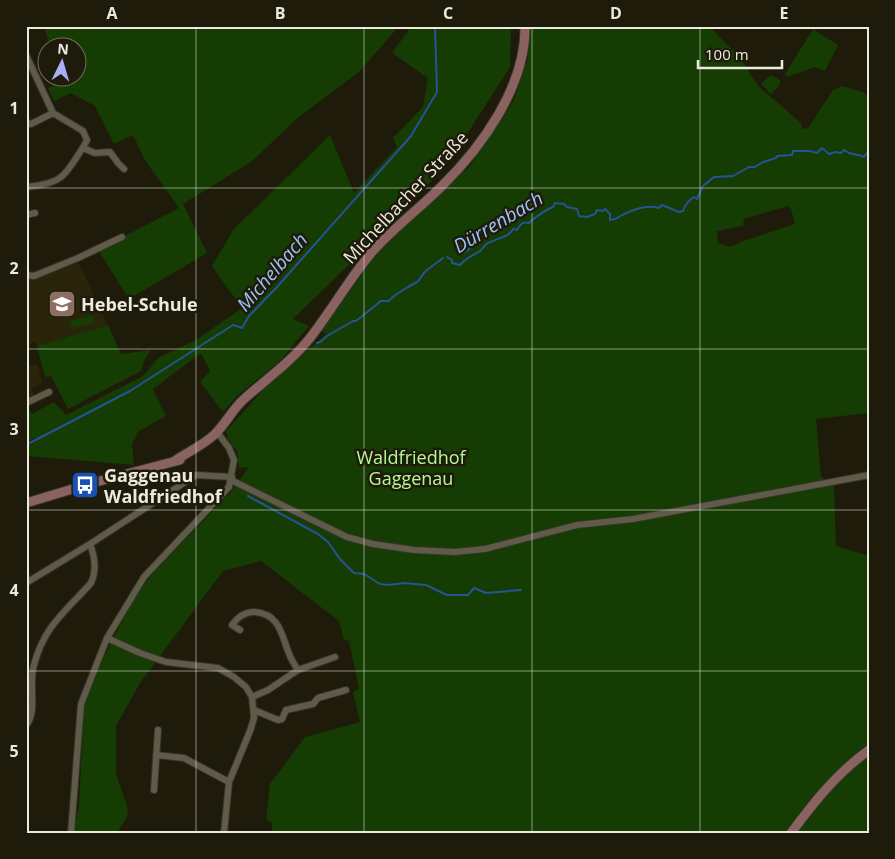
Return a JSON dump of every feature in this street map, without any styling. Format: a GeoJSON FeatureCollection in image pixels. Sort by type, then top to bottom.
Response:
{"type":"FeatureCollection","features":[{"type":"Feature","properties":{"kind":"main road","name":"Michelbacher Straße"},"geometry":{"type":"LineString","coordinates":[[26,503],[176,460],[186,460],[210,443],[241,402],[288,361],[308,340],[369,256],[442,186],[473,150],[496,117],[515,82],[523,54],[525,26]]}},
{"type":"Feature","properties":{"kind":"main road"},"geometry":{"type":"LineString","coordinates":[[791,833],[835,778],[869,750]]}},
{"type":"Feature","properties":{"kind":"street"},"geometry":{"type":"LineString","coordinates":[[26,55],[53,113],[83,131],[86,140],[83,148],[62,177],[37,186],[26,187]]}},
{"type":"Feature","properties":{"kind":"street"},"geometry":{"type":"LineString","coordinates":[[26,123],[31,124],[53,113]]}},
{"type":"Feature","properties":{"kind":"street"},"geometry":{"type":"LineString","coordinates":[[83,148],[95,153],[110,152],[124,168]]}},
{"type":"Feature","properties":{"kind":"street"},"geometry":{"type":"LineString","coordinates":[[26,215],[35,213]]}},
{"type":"Feature","properties":{"kind":"street"},"geometry":{"type":"LineString","coordinates":[[26,275],[34,276],[78,258],[122,236]]}},
{"type":"Feature","properties":{"kind":"street"},"geometry":{"type":"LineString","coordinates":[[26,403],[49,392]]}},
{"type":"Feature","properties":{"kind":"street"},"geometry":{"type":"LineString","coordinates":[[71,833],[81,704],[107,638],[144,577],[224,493],[231,479],[234,467],[232,455],[229,448],[215,434]]}},
{"type":"Feature","properties":{"kind":"street"},"geometry":{"type":"LineString","coordinates":[[26,583],[196,475],[231,479],[347,537],[414,550],[455,552],[485,548],[577,525],[633,519],[869,475]]}},
{"type":"Feature","properties":{"kind":"street"},"geometry":{"type":"LineString","coordinates":[[26,725],[31,720],[33,711],[31,698],[33,665],[44,640],[54,622],[91,583],[95,575],[95,560],[90,544]]}},
{"type":"Feature","properties":{"kind":"street"},"geometry":{"type":"LineString","coordinates":[[240,630],[232,625],[242,614],[256,612],[272,619],[280,628],[289,654],[298,670]]}},
{"type":"Feature","properties":{"kind":"street"},"geometry":{"type":"LineString","coordinates":[[107,638],[166,662],[218,668],[234,677],[246,687],[252,697],[254,718],[229,782],[224,833]]}},
{"type":"Feature","properties":{"kind":"street"},"geometry":{"type":"LineString","coordinates":[[252,697],[268,690],[298,670],[335,657]]}},
{"type":"Feature","properties":{"kind":"street"},"geometry":{"type":"LineString","coordinates":[[254,710],[282,720],[286,710],[314,704],[318,698],[346,690]]}},
{"type":"Feature","properties":{"kind":"street"},"geometry":{"type":"LineString","coordinates":[[154,790],[158,730]]}},
{"type":"Feature","properties":{"kind":"street"},"geometry":{"type":"LineString","coordinates":[[156,755],[184,758],[229,782]]}},
{"type":"Feature","properties":{"kind":"shaded area","name":"Hebel-Schule"},"geometry":{"type":"Polygon","coordinates":[[[79,263],[108,325],[37,346],[35,342],[26,346],[26,282],[79,263]]]}},
{"type":"Feature","properties":{"kind":"shaded area"},"geometry":{"type":"Polygon","coordinates":[[[38,364],[42,383],[31,388],[34,395],[26,399],[26,367],[38,364]]]}},
{"type":"Feature","properties":{"kind":"green space"},"geometry":{"type":"Polygon","coordinates":[[[43,26],[399,26],[359,72],[300,116],[251,162],[183,204],[207,253],[129,299],[98,250],[179,208],[146,162],[133,135],[114,144],[95,106],[71,93],[54,101],[48,88],[88,88],[88,38],[48,38],[43,26]]]}},
{"type":"Feature","properties":{"kind":"green space"},"geometry":{"type":"Polygon","coordinates":[[[406,26],[511,26],[510,67],[449,162],[390,225],[293,319],[309,326],[281,360],[237,396],[223,412],[200,382],[210,371],[201,353],[153,389],[166,416],[139,431],[132,444],[134,465],[26,456],[26,447],[37,441],[36,438],[26,443],[26,406],[32,414],[54,402],[66,415],[143,376],[158,358],[196,340],[242,308],[212,266],[234,229],[330,135],[354,193],[397,147],[393,138],[423,107],[428,78],[392,53],[409,30],[406,26]]]}},
{"type":"Feature","properties":{"kind":"green space","name":"Waldfriedhof Gaggenau"},"geometry":{"type":"Polygon","coordinates":[[[529,26],[706,26],[715,32],[741,59],[758,86],[801,123],[802,129],[808,128],[833,90],[842,86],[863,92],[869,97],[869,413],[816,419],[821,477],[834,487],[836,546],[869,556],[869,743],[841,766],[784,833],[272,833],[272,823],[266,819],[270,784],[305,737],[360,722],[353,692],[359,689],[349,641],[344,640],[339,621],[261,561],[223,571],[140,683],[116,726],[116,774],[128,809],[127,817],[117,833],[74,833],[79,805],[84,706],[105,655],[134,598],[155,571],[231,492],[249,467],[239,468],[237,451],[228,439],[226,431],[264,389],[326,334],[321,331],[374,257],[410,219],[470,166],[513,102],[528,58],[529,26]],[[788,206],[744,219],[743,226],[717,231],[718,243],[730,247],[795,224],[791,209],[788,206]]]}},
{"type":"Feature","properties":{"kind":"green space"},"geometry":{"type":"Polygon","coordinates":[[[813,29],[838,45],[825,71],[815,67],[787,77],[785,74],[813,29]]]}},
{"type":"Feature","properties":{"kind":"green space"},"geometry":{"type":"Polygon","coordinates":[[[771,75],[781,81],[771,94],[761,84],[771,75]]]}},
{"type":"Feature","properties":{"kind":"green space"},"geometry":{"type":"Polygon","coordinates":[[[92,315],[94,323],[75,328],[70,324],[71,320],[92,315]]]}},
{"type":"Feature","properties":{"kind":"green space"},"geometry":{"type":"Polygon","coordinates":[[[108,325],[121,354],[151,350],[145,359],[141,371],[68,409],[51,376],[45,377],[37,346],[108,325]]]}},
{"type":"Feature","properties":{"kind":"green space"},"geometry":{"type":"Polygon","coordinates":[[[869,755],[869,833],[797,833],[830,791],[848,772],[869,755]]]}},
{"type":"Feature","properties":{"kind":"water"},"geometry":{"type":"Polygon","coordinates":[[[476,234],[480,237],[480,243],[464,254],[459,253],[458,248],[476,234]]]}},
{"type":"Feature","properties":{"kind":"waterway","name":"Michelbach"},"geometry":{"type":"LineString","coordinates":[[26,445],[130,391],[233,325],[242,328],[249,316],[411,136],[437,92],[435,26]]}},
{"type":"Feature","properties":{"kind":"waterway","name":"Dürrenbach"},"geometry":{"type":"LineString","coordinates":[[447,257],[452,260],[452,263],[460,265],[485,245],[508,235],[513,229],[517,230],[523,223],[529,223],[553,207],[555,203],[577,209],[579,216],[587,217],[595,214],[597,210],[603,211],[605,209],[610,214],[610,220],[640,208],[659,208],[662,205],[679,212],[683,211],[692,198],[697,199],[703,186],[714,177],[733,176],[749,167],[755,167],[777,156],[792,155],[793,151],[817,153],[822,148],[829,154],[841,153],[844,150],[864,157],[867,153],[869,158]]}},
{"type":"Feature","properties":{"kind":"waterway","name":"Dürrenbach"},"geometry":{"type":"LineString","coordinates":[[317,343],[356,321],[381,301],[389,301],[417,282],[426,271],[443,258]]}},
{"type":"Feature","properties":{"kind":"waterway"},"geometry":{"type":"LineString","coordinates":[[248,496],[318,534],[328,542],[340,559],[354,573],[364,574],[380,584],[404,583],[426,585],[447,595],[468,595],[474,588],[486,593],[521,590]]}},
{"type":"Feature","properties":{"kind":"place","name":"Hebel-Schule"},"geometry":{"type":"Point","coordinates":[62,304]}},
{"type":"Feature","properties":{"kind":"place","name":"Gaggenau Waldfriedhof"},"geometry":{"type":"Point","coordinates":[85,485]}}]}
